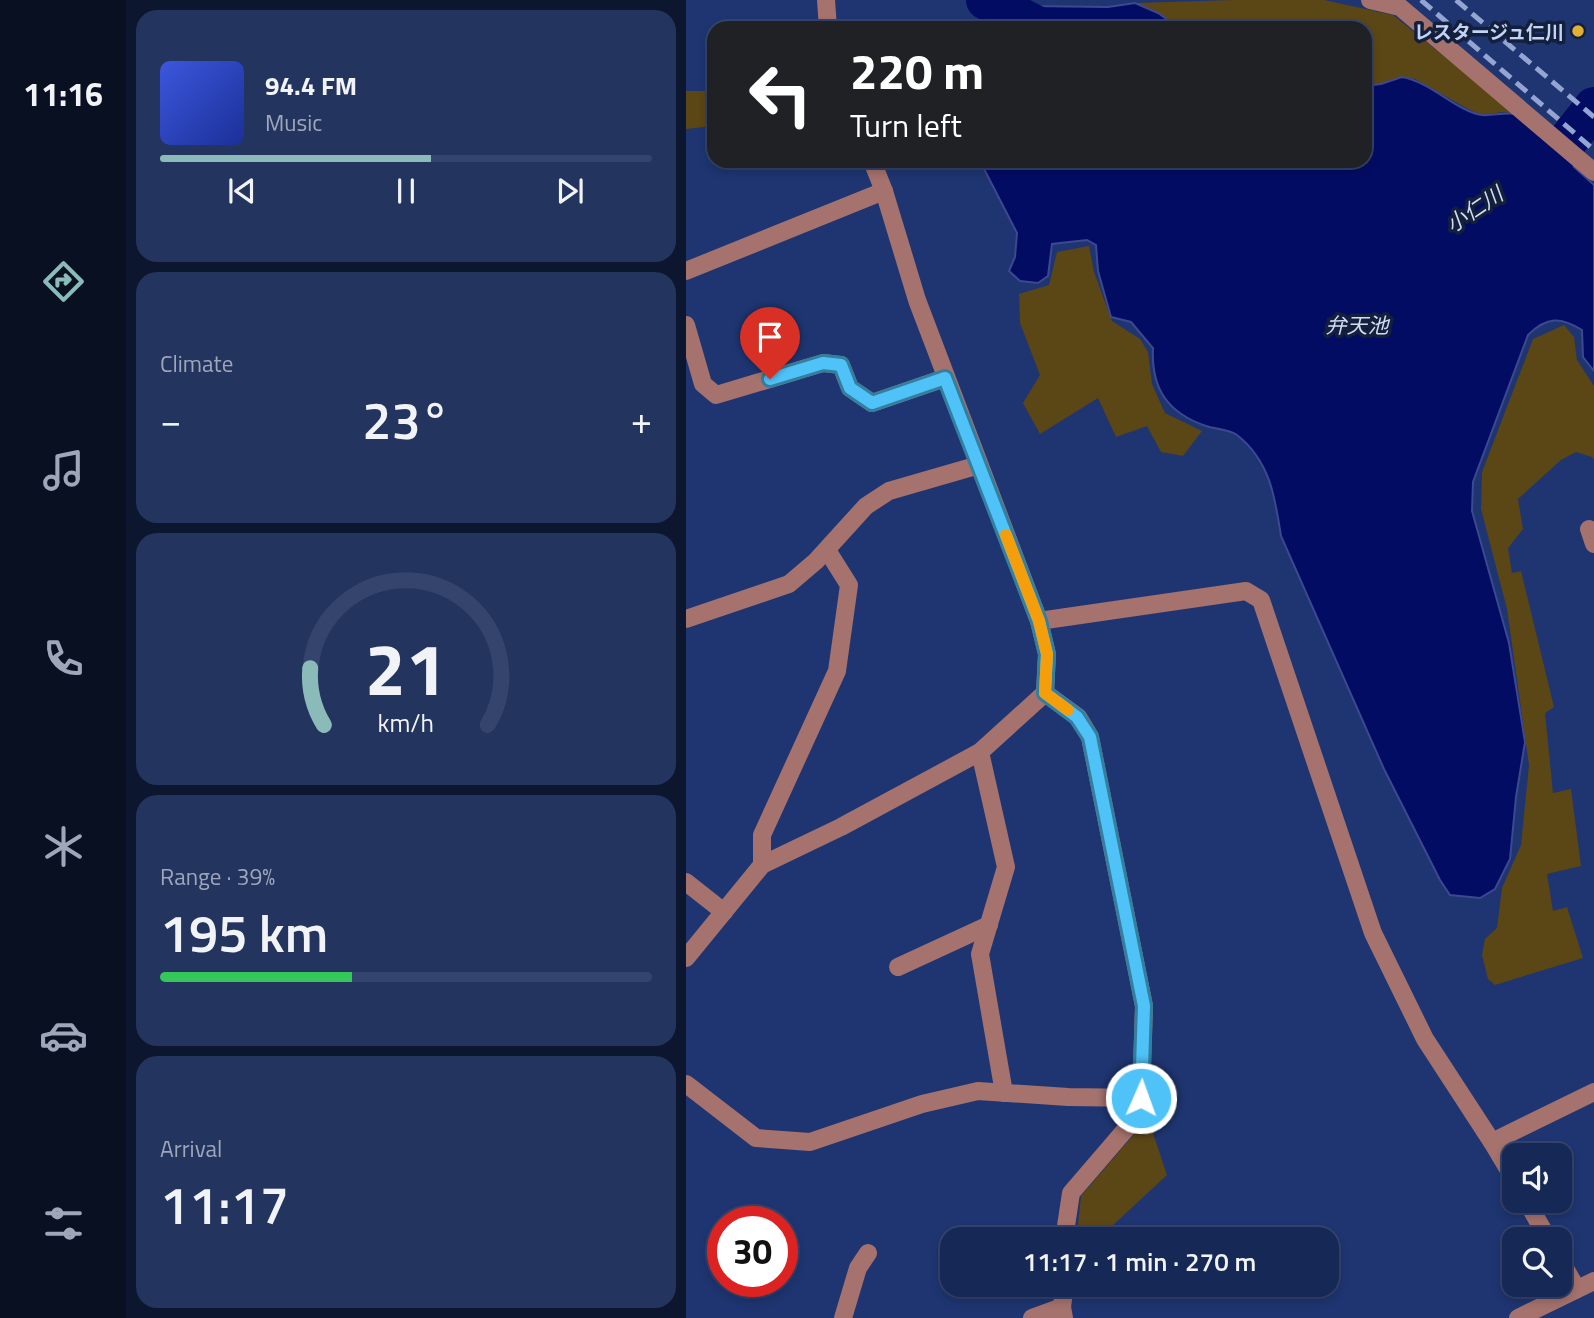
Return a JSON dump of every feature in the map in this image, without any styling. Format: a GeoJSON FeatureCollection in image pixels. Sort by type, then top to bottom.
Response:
{"type":"FeatureCollection","features":[{"type":"Feature","properties":{"kind":"street"},"geometry":{"type":"LineString","coordinates":[[826,0],[828,21]]}},
{"type":"Feature","properties":{"kind":"street"},"geometry":{"type":"LineString","coordinates":[[1370,0],[1400,7],[1594,172]]}},
{"type":"Feature","properties":{"kind":"street"},"geometry":{"type":"LineString","coordinates":[[686,958],[762,865],[841,827],[979,752],[1045,693],[1047,654],[1039,621],[916,300],[875,168]]}},
{"type":"Feature","properties":{"kind":"street"},"geometry":{"type":"LineString","coordinates":[[686,271],[884,191]]}},
{"type":"Feature","properties":{"kind":"street"},"geometry":{"type":"LineString","coordinates":[[686,325],[703,384],[716,394],[823,363],[841,365],[850,388],[872,403],[945,378]]}},
{"type":"Feature","properties":{"kind":"street"},"geometry":{"type":"LineString","coordinates":[[688,622],[789,584],[827,550],[866,506],[889,491],[979,466]]}},
{"type":"Feature","properties":{"kind":"street"},"geometry":{"type":"LineString","coordinates":[[762,865],[762,835],[837,671],[849,584],[827,550]]}},
{"type":"Feature","properties":{"kind":"street"},"geometry":{"type":"LineString","coordinates":[[1039,621],[1246,591],[1261,600],[1373,933],[1425,1039],[1502,1159]]}},
{"type":"Feature","properties":{"kind":"street"},"geometry":{"type":"LineString","coordinates":[[1045,693],[1077,717],[1090,737],[1144,1006],[1141,1098],[1132,1122],[1071,1193],[1066,1227]]}},
{"type":"Feature","properties":{"kind":"street"},"geometry":{"type":"LineString","coordinates":[[979,752],[1006,867],[980,954],[1004,1093]]}},
{"type":"Feature","properties":{"kind":"street"},"geometry":{"type":"LineString","coordinates":[[686,883],[724,912]]}},
{"type":"Feature","properties":{"kind":"street"},"geometry":{"type":"LineString","coordinates":[[898,967],[989,925]]}},
{"type":"Feature","properties":{"kind":"street"},"geometry":{"type":"LineString","coordinates":[[686,1084],[756,1138],[810,1142],[922,1104],[978,1091],[1141,1098]]}},
{"type":"Feature","properties":{"kind":"street"},"geometry":{"type":"LineString","coordinates":[[1492,1142],[1594,1092]]}},
{"type":"Feature","properties":{"kind":"street"},"geometry":{"type":"LineString","coordinates":[[843,1318],[858,1268],[868,1253]]}},
{"type":"Feature","properties":{"kind":"street"},"geometry":{"type":"LineString","coordinates":[[1572,1280],[1577,1289]]}},
{"type":"Feature","properties":{"kind":"street"},"geometry":{"type":"LineString","coordinates":[[1518,1318],[1594,1281]]}},
{"type":"Feature","properties":{"kind":"street"},"geometry":{"type":"LineString","coordinates":[[1032,1318],[1063,1312]]}},
{"type":"Feature","properties":{"kind":"shaded area"},"geometry":{"type":"Polygon","coordinates":[[[1324,0],[1393,15],[1516,114],[1502,112],[1483,115],[1415,79],[1402,77],[1372,85],[1372,21],[1169,21],[1135,3],[1324,0]]]}},
{"type":"Feature","properties":{"kind":"shaded area"},"geometry":{"type":"Polygon","coordinates":[[[686,91],[707,91],[707,127],[686,129],[686,91]]]}},
{"type":"Feature","properties":{"kind":"shaded area"},"geometry":{"type":"Polygon","coordinates":[[[1089,246],[1094,272],[1112,321],[1140,339],[1148,352],[1152,384],[1165,413],[1202,431],[1183,456],[1161,452],[1147,426],[1116,437],[1098,398],[1040,434],[1023,403],[1040,375],[1020,323],[1019,294],[1049,285],[1057,252],[1089,246]]]}},
{"type":"Feature","properties":{"kind":"shaded area"},"geometry":{"type":"Polygon","coordinates":[[[1564,325],[1574,337],[1577,360],[1594,386],[1594,460],[1576,452],[1561,460],[1518,499],[1523,529],[1508,548],[1512,573],[1521,571],[1554,707],[1545,713],[1553,793],[1571,789],[1581,866],[1547,874],[1553,911],[1567,907],[1583,958],[1495,985],[1488,979],[1482,955],[1485,939],[1497,928],[1502,888],[1521,845],[1529,765],[1507,609],[1481,509],[1482,472],[1533,339],[1564,325]]]}},
{"type":"Feature","properties":{"kind":"shaded area"},"geometry":{"type":"Polygon","coordinates":[[[1148,1118],[1167,1175],[1111,1227],[1078,1227],[1081,1196],[1148,1118]]]}},
{"type":"Feature","properties":{"kind":"water"},"geometry":{"type":"Polygon","coordinates":[[[1000,0],[1027,6],[1108,7],[1135,3],[1169,21],[1000,21],[995,12],[1000,0]]]}},
{"type":"Feature","properties":{"kind":"water","name":"弁天池"},"geometry":{"type":"Polygon","coordinates":[[[1402,77],[1423,84],[1472,112],[1482,115],[1516,114],[1594,185],[1594,371],[1583,357],[1582,330],[1554,320],[1542,324],[1528,335],[1473,482],[1472,511],[1509,643],[1525,742],[1510,859],[1495,889],[1480,898],[1450,895],[1440,880],[1384,769],[1281,536],[1273,494],[1257,456],[1237,435],[1193,421],[1164,398],[1155,376],[1153,348],[1131,322],[1111,317],[1098,271],[1096,245],[1087,240],[1052,244],[1048,276],[1038,283],[1020,281],[1009,271],[1015,257],[1017,233],[984,168],[1372,168],[1372,85],[1402,77]]]}},
{"type":"Feature","properties":{"kind":"waterway","name":"小仁川"},"geometry":{"type":"LineString","coordinates":[[986,0],[1027,21]]}},
{"type":"Feature","properties":{"kind":"waterway","name":"小仁川"},"geometry":{"type":"LineString","coordinates":[[1527,173],[1558,153],[1594,107]]}},
{"type":"Feature","properties":{"kind":"railway"},"geometry":{"type":"LineString","coordinates":[[1421,0],[1594,150]]}},
{"type":"Feature","properties":{"kind":"railway"},"geometry":{"type":"LineString","coordinates":[[1456,0],[1594,117]]}},
{"type":"Feature","properties":{"kind":"slow traffic"},"geometry":{"type":"LineString","coordinates":[[1006,535],[1039,621],[1047,654],[1045,693],[1068,710]]}},
{"type":"Feature","properties":{"kind":"place","name":"レスタージュ仁川"},"geometry":{"type":"Point","coordinates":[1578,31]}},
{"type":"Feature","properties":{"kind":"route"},"geometry":{"type":"LineString","coordinates":[[770,379],[823,363],[841,365],[850,388],[872,403],[945,378],[1039,621],[1047,654],[1045,693],[1077,717],[1090,737],[1144,1006],[1141,1098]]}}]}
